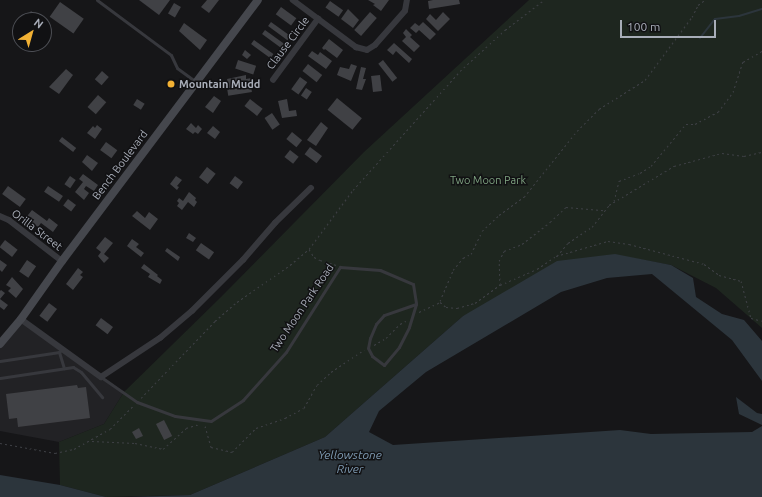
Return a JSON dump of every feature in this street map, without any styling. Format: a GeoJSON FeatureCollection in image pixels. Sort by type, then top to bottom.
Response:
{"type":"FeatureCollection","features":[{"type":"Feature","properties":{"kind":"main road","name":"Bench Boulevard"},"geometry":{"type":"LineString","coordinates":[[0,344],[21,319],[62,261],[258,0]]}},
{"type":"Feature","properties":{"kind":"street"},"geometry":{"type":"LineString","coordinates":[[293,0],[356,47],[366,50],[375,45],[405,11],[407,0]]}},
{"type":"Feature","properties":{"kind":"street","name":"Clause Circle"},"geometry":{"type":"LineString","coordinates":[[273,80],[318,19]]}},
{"type":"Feature","properties":{"kind":"street"},"geometry":{"type":"LineString","coordinates":[[102,377],[160,338],[192,311],[243,260],[275,223],[311,188]]}},
{"type":"Feature","properties":{"kind":"street","name":"Orilla Street"},"geometry":{"type":"LineString","coordinates":[[0,216],[9,220],[62,261]]}},
{"type":"Feature","properties":{"kind":"street","name":"Two Moon Park Road"},"geometry":{"type":"LineString","coordinates":[[21,319],[61,351],[102,377]]}},
{"type":"Feature","properties":{"kind":"lane"},"geometry":{"type":"LineString","coordinates":[[98,0],[171,55],[177,68],[197,82]]}},
{"type":"Feature","properties":{"kind":"lane","name":"Two Moon Park Road"},"geometry":{"type":"LineString","coordinates":[[102,377],[137,402],[175,416],[210,421],[243,400],[286,352],[340,267],[380,270],[413,284],[416,304],[399,347],[384,365],[372,356],[368,348]]}},
{"type":"Feature","properties":{"kind":"lane"},"geometry":{"type":"LineString","coordinates":[[368,348],[376,324],[384,315],[416,304]]}},
{"type":"Feature","properties":{"kind":"lane"},"geometry":{"type":"LineString","coordinates":[[0,361],[61,351],[64,368]]}},
{"type":"Feature","properties":{"kind":"lane"},"geometry":{"type":"LineString","coordinates":[[0,378],[73,367],[81,372],[102,397]]}},
{"type":"Feature","properties":{"kind":"path"},"geometry":{"type":"LineString","coordinates":[[0,443],[55,453],[74,450],[110,429],[215,321],[237,302],[290,265],[309,249],[354,190],[460,71],[505,30],[544,0]]}},
{"type":"Feature","properties":{"kind":"path"},"geometry":{"type":"LineString","coordinates":[[91,441],[135,443],[163,449],[186,428],[204,423],[211,447],[232,452],[256,428],[285,418],[304,408],[317,385],[330,372],[344,362],[386,338],[400,324],[432,305],[440,302],[453,270],[463,258],[472,254],[482,231],[499,215],[524,197],[576,131],[599,109],[645,80],[692,17],[698,4],[706,0]]}},
{"type":"Feature","properties":{"kind":"path"},"geometry":{"type":"LineString","coordinates":[[613,202],[619,181],[640,173],[651,166],[686,124],[695,124],[718,112],[733,92],[743,62],[762,51]]}},
{"type":"Feature","properties":{"kind":"path"},"geometry":{"type":"LineString","coordinates":[[440,302],[446,307],[457,308],[475,303],[500,285],[537,269],[556,256],[568,243],[592,227],[604,210],[613,202],[674,166],[722,153],[744,156],[762,152]]}},
{"type":"Feature","properties":{"kind":"path"},"geometry":{"type":"LineString","coordinates":[[500,285],[499,261],[504,251],[522,244],[566,207],[604,210]]}},
{"type":"Feature","properties":{"kind":"path"},"geometry":{"type":"LineString","coordinates":[[556,256],[608,241],[636,246],[704,264],[719,274],[741,282],[751,318],[762,321]]}},
{"type":"Feature","properties":{"kind":"path"},"geometry":{"type":"LineString","coordinates":[[309,249],[314,256],[320,260],[340,267]]}},
{"type":"Feature","properties":{"kind":"shaded area"},"geometry":{"type":"Polygon","coordinates":[[[21,319],[124,392],[104,424],[59,442],[0,431],[0,344],[21,319]]]}},
{"type":"Feature","properties":{"kind":"green space","name":"Two Moon Park"},"geometry":{"type":"Polygon","coordinates":[[[529,0],[762,0],[762,328],[716,288],[671,265],[615,255],[463,316],[325,437],[190,495],[106,497],[60,485],[59,442],[104,424],[124,392],[222,296],[364,152],[529,0]]]}},
{"type":"Feature","properties":{"kind":"water","name":"Yellowstone River"},"geometry":{"type":"Polygon","coordinates":[[[615,254],[671,265],[693,278],[696,297],[722,314],[744,320],[762,341],[762,381],[732,340],[652,274],[607,278],[561,292],[426,372],[379,411],[369,432],[393,445],[620,430],[651,434],[752,432],[762,426],[762,497],[130,497],[190,495],[325,437],[463,316],[557,261],[615,254]]]}},
{"type":"Feature","properties":{"kind":"water"},"geometry":{"type":"Polygon","coordinates":[[[736,397],[757,413],[762,414],[762,425],[739,414],[736,397]]]}},
{"type":"Feature","properties":{"kind":"water"},"geometry":{"type":"Polygon","coordinates":[[[0,475],[60,485],[106,497],[0,497],[0,475]]]}},
{"type":"Feature","properties":{"kind":"building"},"geometry":{"type":"Polygon","coordinates":[[[139,0],[170,0],[159,15],[139,0]]]}},
{"type":"Feature","properties":{"kind":"building"},"geometry":{"type":"Polygon","coordinates":[[[207,0],[219,0],[209,13],[201,7],[207,0]]]}},
{"type":"Feature","properties":{"kind":"building"},"geometry":{"type":"Polygon","coordinates":[[[368,0],[389,0],[381,11],[373,5],[375,4],[368,0]]]}},
{"type":"Feature","properties":{"kind":"building"},"geometry":{"type":"Polygon","coordinates":[[[459,0],[460,4],[429,9],[428,1],[459,0]]]}},
{"type":"Feature","properties":{"kind":"building"},"geometry":{"type":"Polygon","coordinates":[[[330,1],[343,10],[339,17],[325,8],[330,1]]]}},
{"type":"Feature","properties":{"kind":"building"},"geometry":{"type":"Polygon","coordinates":[[[60,2],[84,19],[73,33],[52,18],[52,13],[60,2]]]}},
{"type":"Feature","properties":{"kind":"building"},"geometry":{"type":"Polygon","coordinates":[[[174,3],[181,7],[175,17],[168,13],[174,3]]]}},
{"type":"Feature","properties":{"kind":"building"},"geometry":{"type":"Polygon","coordinates":[[[281,7],[296,18],[291,25],[276,14],[281,7]]]}},
{"type":"Feature","properties":{"kind":"building"},"geometry":{"type":"Polygon","coordinates":[[[348,9],[359,20],[353,28],[341,19],[348,9]]]}},
{"type":"Feature","properties":{"kind":"building"},"geometry":{"type":"Polygon","coordinates":[[[370,12],[377,18],[361,36],[354,30],[370,12]]]}},
{"type":"Feature","properties":{"kind":"building"},"geometry":{"type":"Polygon","coordinates":[[[443,12],[450,19],[438,31],[426,19],[430,14],[436,20],[443,12]]]}},
{"type":"Feature","properties":{"kind":"building"},"geometry":{"type":"Polygon","coordinates":[[[271,22],[290,36],[287,40],[268,26],[271,22]]]}},
{"type":"Feature","properties":{"kind":"building"},"geometry":{"type":"Polygon","coordinates":[[[423,22],[436,34],[430,40],[419,30],[416,33],[410,28],[415,23],[419,26],[423,22]]]}},
{"type":"Feature","properties":{"kind":"building"},"geometry":{"type":"Polygon","coordinates":[[[184,23],[207,40],[200,50],[179,31],[184,23]]]}},
{"type":"Feature","properties":{"kind":"building"},"geometry":{"type":"Polygon","coordinates":[[[406,29],[412,35],[410,37],[420,46],[414,52],[402,41],[406,37],[403,33],[406,29]]]}},
{"type":"Feature","properties":{"kind":"building"},"geometry":{"type":"Polygon","coordinates":[[[265,30],[284,44],[281,48],[262,34],[265,30]]]}},
{"type":"Feature","properties":{"kind":"building"},"geometry":{"type":"Polygon","coordinates":[[[329,39],[343,50],[337,58],[322,48],[329,39]]]}},
{"type":"Feature","properties":{"kind":"building"},"geometry":{"type":"Polygon","coordinates":[[[254,40],[273,54],[270,58],[251,44],[254,40]]]}},
{"type":"Feature","properties":{"kind":"building"},"geometry":{"type":"Polygon","coordinates":[[[394,43],[412,59],[409,63],[396,51],[393,55],[387,50],[394,43]]]}},
{"type":"Feature","properties":{"kind":"building"},"geometry":{"type":"Polygon","coordinates":[[[245,50],[251,55],[247,59],[242,55],[245,50]]]}},
{"type":"Feature","properties":{"kind":"building"},"geometry":{"type":"Polygon","coordinates":[[[312,51],[318,55],[320,52],[332,61],[326,69],[308,56],[312,51]]]}},
{"type":"Feature","properties":{"kind":"building"},"geometry":{"type":"Polygon","coordinates":[[[238,60],[256,66],[253,74],[235,69],[238,60]]]}},
{"type":"Feature","properties":{"kind":"building"},"geometry":{"type":"Polygon","coordinates":[[[383,60],[397,78],[392,82],[378,64],[383,60]]]}},
{"type":"Feature","properties":{"kind":"building"},"geometry":{"type":"Polygon","coordinates":[[[308,64],[322,75],[317,82],[302,71],[308,64]]]}},
{"type":"Feature","properties":{"kind":"building"},"geometry":{"type":"Polygon","coordinates":[[[351,64],[357,66],[351,81],[337,75],[340,67],[349,69],[351,64]]]}},
{"type":"Feature","properties":{"kind":"building"},"geometry":{"type":"Polygon","coordinates":[[[361,67],[366,68],[363,79],[366,79],[362,90],[356,89],[361,67]]]}},
{"type":"Feature","properties":{"kind":"building"},"geometry":{"type":"Polygon","coordinates":[[[66,69],[73,75],[59,94],[49,87],[66,69]]]}},
{"type":"Feature","properties":{"kind":"building"},"geometry":{"type":"Polygon","coordinates":[[[102,71],[109,77],[102,85],[95,79],[102,71]]]}},
{"type":"Feature","properties":{"kind":"building"},"geometry":{"type":"Polygon","coordinates":[[[246,75],[246,79],[252,78],[253,83],[229,88],[227,79],[246,75]]]}},
{"type":"Feature","properties":{"kind":"building"},"geometry":{"type":"Polygon","coordinates":[[[380,75],[382,91],[373,92],[371,76],[380,75]]]}},
{"type":"Feature","properties":{"kind":"building"},"geometry":{"type":"Polygon","coordinates":[[[300,77],[307,82],[298,94],[291,89],[300,77]]]}},
{"type":"Feature","properties":{"kind":"building"},"geometry":{"type":"Polygon","coordinates":[[[251,86],[252,92],[228,96],[227,90],[251,86]]]}},
{"type":"Feature","properties":{"kind":"building"},"geometry":{"type":"Polygon","coordinates":[[[306,88],[312,92],[307,99],[301,95],[306,88]]]}},
{"type":"Feature","properties":{"kind":"building"},"geometry":{"type":"Polygon","coordinates":[[[98,95],[106,102],[96,114],[88,107],[98,95]]]}},
{"type":"Feature","properties":{"kind":"building"},"geometry":{"type":"Polygon","coordinates":[[[214,96],[221,101],[213,113],[205,107],[214,96]]]}},
{"type":"Feature","properties":{"kind":"building"},"geometry":{"type":"Polygon","coordinates":[[[337,98],[362,118],[352,130],[328,110],[337,98]]]}},
{"type":"Feature","properties":{"kind":"building"},"geometry":{"type":"Polygon","coordinates":[[[137,99],[145,104],[141,110],[133,105],[137,99]]]}},
{"type":"Feature","properties":{"kind":"building"},"geometry":{"type":"Polygon","coordinates":[[[250,99],[263,109],[257,116],[244,106],[250,99]]]}},
{"type":"Feature","properties":{"kind":"building"},"geometry":{"type":"Polygon","coordinates":[[[287,99],[289,111],[296,110],[297,116],[282,118],[278,101],[287,99]]]}},
{"type":"Feature","properties":{"kind":"building"},"geometry":{"type":"Polygon","coordinates":[[[272,113],[280,125],[272,130],[265,118],[272,113]]]}},
{"type":"Feature","properties":{"kind":"building"},"geometry":{"type":"Polygon","coordinates":[[[321,122],[328,128],[316,146],[307,140],[321,122]]]}},
{"type":"Feature","properties":{"kind":"building"},"geometry":{"type":"Polygon","coordinates":[[[191,123],[196,128],[198,125],[202,129],[198,134],[195,132],[193,134],[186,129],[191,123]]]}},
{"type":"Feature","properties":{"kind":"building"},"geometry":{"type":"Polygon","coordinates":[[[97,125],[102,129],[95,139],[87,133],[93,126],[95,128],[97,125]]]}},
{"type":"Feature","properties":{"kind":"building"},"geometry":{"type":"Polygon","coordinates":[[[213,126],[220,132],[215,139],[207,133],[213,126]]]}},
{"type":"Feature","properties":{"kind":"building"},"geometry":{"type":"Polygon","coordinates":[[[292,132],[302,140],[296,147],[286,139],[292,132]]]}},
{"type":"Feature","properties":{"kind":"building"},"geometry":{"type":"Polygon","coordinates":[[[62,137],[76,148],[73,152],[59,141],[62,137]]]}},
{"type":"Feature","properties":{"kind":"building"},"geometry":{"type":"Polygon","coordinates":[[[106,142],[117,150],[111,158],[100,150],[106,142]]]}},
{"type":"Feature","properties":{"kind":"building"},"geometry":{"type":"Polygon","coordinates":[[[310,147],[322,156],[317,163],[305,154],[310,147]]]}},
{"type":"Feature","properties":{"kind":"building"},"geometry":{"type":"Polygon","coordinates":[[[290,150],[299,157],[293,164],[284,157],[290,150]]]}},
{"type":"Feature","properties":{"kind":"building"},"geometry":{"type":"Polygon","coordinates":[[[87,155],[98,163],[92,171],[82,162],[87,155]]]}},
{"type":"Feature","properties":{"kind":"building"},"geometry":{"type":"Polygon","coordinates":[[[207,167],[216,174],[208,184],[199,177],[207,167]]]}},
{"type":"Feature","properties":{"kind":"building"},"geometry":{"type":"Polygon","coordinates":[[[83,174],[98,185],[94,191],[86,186],[84,189],[89,193],[84,200],[75,192],[83,182],[79,179],[83,174]]]}},
{"type":"Feature","properties":{"kind":"building"},"geometry":{"type":"Polygon","coordinates":[[[70,176],[76,180],[70,188],[64,184],[70,176]]]}},
{"type":"Feature","properties":{"kind":"building"},"geometry":{"type":"Polygon","coordinates":[[[176,176],[182,180],[177,186],[179,187],[177,190],[170,184],[176,176]]]}},
{"type":"Feature","properties":{"kind":"building"},"geometry":{"type":"Polygon","coordinates":[[[235,176],[243,182],[238,189],[230,183],[235,176]]]}},
{"type":"Feature","properties":{"kind":"building"},"geometry":{"type":"Polygon","coordinates":[[[8,186],[26,199],[20,207],[2,194],[8,186]]]}},
{"type":"Feature","properties":{"kind":"building"},"geometry":{"type":"Polygon","coordinates":[[[48,186],[63,196],[59,202],[44,192],[48,186]]]}},
{"type":"Feature","properties":{"kind":"building"},"geometry":{"type":"Polygon","coordinates":[[[189,192],[196,198],[195,200],[197,202],[194,207],[188,202],[182,210],[177,206],[179,203],[177,201],[179,198],[183,201],[189,192]]]}},
{"type":"Feature","properties":{"kind":"building"},"geometry":{"type":"Polygon","coordinates":[[[68,199],[76,205],[71,211],[63,205],[68,199]]]}},
{"type":"Feature","properties":{"kind":"building"},"geometry":{"type":"Polygon","coordinates":[[[32,210],[47,221],[49,218],[58,225],[53,232],[41,223],[38,227],[33,223],[32,225],[24,220],[32,210]]]}},
{"type":"Feature","properties":{"kind":"building"},"geometry":{"type":"Polygon","coordinates":[[[137,211],[145,218],[149,212],[158,219],[150,230],[132,216],[137,211]]]}},
{"type":"Feature","properties":{"kind":"building"},"geometry":{"type":"Polygon","coordinates":[[[189,233],[196,238],[193,242],[186,238],[189,233]]]}},
{"type":"Feature","properties":{"kind":"building"},"geometry":{"type":"Polygon","coordinates":[[[105,237],[113,243],[104,254],[109,258],[104,263],[98,256],[101,252],[96,248],[105,237]]]}},
{"type":"Feature","properties":{"kind":"building"},"geometry":{"type":"Polygon","coordinates":[[[132,239],[139,244],[136,247],[144,253],[141,257],[127,246],[132,239]]]}},
{"type":"Feature","properties":{"kind":"building"},"geometry":{"type":"Polygon","coordinates":[[[5,240],[18,250],[12,257],[0,248],[5,240]]]}},
{"type":"Feature","properties":{"kind":"building"},"geometry":{"type":"Polygon","coordinates":[[[201,243],[214,252],[209,260],[196,250],[201,243]]]}},
{"type":"Feature","properties":{"kind":"building"},"geometry":{"type":"Polygon","coordinates":[[[167,248],[180,257],[178,261],[165,251],[167,248]]]}},
{"type":"Feature","properties":{"kind":"building"},"geometry":{"type":"Polygon","coordinates":[[[0,260],[7,265],[2,272],[0,270],[0,260]]]}},
{"type":"Feature","properties":{"kind":"building"},"geometry":{"type":"Polygon","coordinates":[[[27,260],[36,266],[28,278],[19,272],[27,260]]]}},
{"type":"Feature","properties":{"kind":"building"},"geometry":{"type":"Polygon","coordinates":[[[144,264],[162,280],[160,284],[148,277],[150,274],[141,268],[144,264]]]}},
{"type":"Feature","properties":{"kind":"building"},"geometry":{"type":"Polygon","coordinates":[[[78,268],[83,272],[80,275],[83,277],[73,290],[66,284],[78,268]]]}},
{"type":"Feature","properties":{"kind":"building"},"geometry":{"type":"Polygon","coordinates":[[[12,277],[23,289],[16,298],[8,291],[11,288],[6,285],[12,277]]]}},
{"type":"Feature","properties":{"kind":"building"},"geometry":{"type":"Polygon","coordinates":[[[1,290],[5,293],[0,299],[0,291],[1,290]]]}},
{"type":"Feature","properties":{"kind":"building"},"geometry":{"type":"Polygon","coordinates":[[[0,299],[8,305],[4,310],[0,307],[0,299]]]}},
{"type":"Feature","properties":{"kind":"building"},"geometry":{"type":"Polygon","coordinates":[[[49,303],[57,309],[47,322],[39,316],[49,303]]]}},
{"type":"Feature","properties":{"kind":"building"},"geometry":{"type":"Polygon","coordinates":[[[101,318],[113,327],[108,334],[96,325],[101,318]]]}},
{"type":"Feature","properties":{"kind":"building"},"geometry":{"type":"Polygon","coordinates":[[[77,385],[78,388],[86,387],[90,418],[18,427],[17,418],[9,419],[6,394],[77,385]]]}},
{"type":"Feature","properties":{"kind":"building"},"geometry":{"type":"Polygon","coordinates":[[[164,420],[172,436],[164,440],[156,424],[164,420]]]}},
{"type":"Feature","properties":{"kind":"building"},"geometry":{"type":"Polygon","coordinates":[[[139,428],[143,436],[136,439],[132,432],[139,428]]]}},
{"type":"Feature","properties":{"kind":"waterway"},"geometry":{"type":"LineString","coordinates":[[700,38],[715,19],[739,16],[762,9]]}},
{"type":"Feature","properties":{"kind":"place","name":"Mountain Mudd"},"geometry":{"type":"Point","coordinates":[171,84]}}]}
